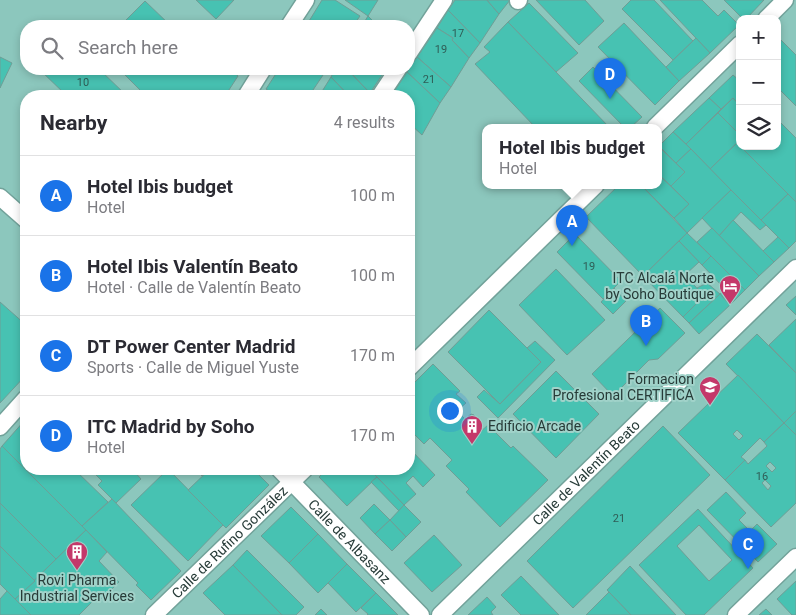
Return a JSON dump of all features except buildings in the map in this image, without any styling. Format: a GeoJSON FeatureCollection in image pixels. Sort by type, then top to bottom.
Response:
{"type":"FeatureCollection","features":[{"type":"Feature","properties":{"kind":"street"},"geometry":{"type":"LineString","coordinates":[[293,20],[306,0]]}},
{"type":"Feature","properties":{"kind":"street"},"geometry":{"type":"LineString","coordinates":[[415,44],[444,0]]}},
{"type":"Feature","properties":{"kind":"street"},"geometry":{"type":"LineString","coordinates":[[770,15],[785,0]]}},
{"type":"Feature","properties":{"kind":"street"},"geometry":{"type":"LineString","coordinates":[[658,124],[736,48]]}},
{"type":"Feature","properties":{"kind":"street"},"geometry":{"type":"LineString","coordinates":[[250,90],[259,75]]}},
{"type":"Feature","properties":{"kind":"street"},"geometry":{"type":"LineString","coordinates":[[384,90],[394,75]]}},
{"type":"Feature","properties":{"kind":"street"},"geometry":{"type":"LineString","coordinates":[[415,362],[592,189]]}},
{"type":"Feature","properties":{"kind":"street"},"geometry":{"type":"LineString","coordinates":[[0,197],[20,215]]}},
{"type":"Feature","properties":{"kind":"street","name":"Calle de Valentín Beato"},"geometry":{"type":"LineString","coordinates":[[440,615],[796,268]]}},
{"type":"Feature","properties":{"kind":"street"},"geometry":{"type":"LineString","coordinates":[[0,427],[20,405]]}},
{"type":"Feature","properties":{"kind":"street","name":"Calle de Albasanz"},"geometry":{"type":"LineString","coordinates":[[285,475],[420,615]]}},
{"type":"Feature","properties":{"kind":"street","name":"Calle de Rufino González"},"geometry":{"type":"LineString","coordinates":[[154,615],[299,475]]}},
{"type":"Feature","properties":{"kind":"street"},"geometry":{"type":"LineString","coordinates":[[736,615],[796,557]]}},
{"type":"Feature","properties":{"kind":"shaded area"},"geometry":{"type":"Polygon","coordinates":[[[0,0],[796,0],[796,615],[0,615],[0,0]]]}},
{"type":"Feature","properties":{"kind":"place","name":"ITC Madrid by Soho"},"geometry":{"type":"Point","coordinates":[610,99]}},
{"type":"Feature","properties":{"kind":"place","name":"Hotel Ibis budget"},"geometry":{"type":"Point","coordinates":[572,246]}},
{"type":"Feature","properties":{"kind":"place","name":"ITC Alcalá Norte by Soho Boutique"},"geometry":{"type":"Point","coordinates":[730,305]}},
{"type":"Feature","properties":{"kind":"place","name":"Hotel Ibis Valentín Beato"},"geometry":{"type":"Point","coordinates":[646,346]}},
{"type":"Feature","properties":{"kind":"place","name":"Formacion Profesional CERTIFICA"},"geometry":{"type":"Point","coordinates":[710,406]}},
{"type":"Feature","properties":{"kind":"place","name":"Edificio Arcade"},"geometry":{"type":"Point","coordinates":[472,445]}},
{"type":"Feature","properties":{"kind":"place","name":"DT Power Center Madrid"},"geometry":{"type":"Point","coordinates":[748,569]}},
{"type":"Feature","properties":{"kind":"place","name":"Rovi Pharma Industrial Services"},"geometry":{"type":"Point","coordinates":[77,571]}}]}
